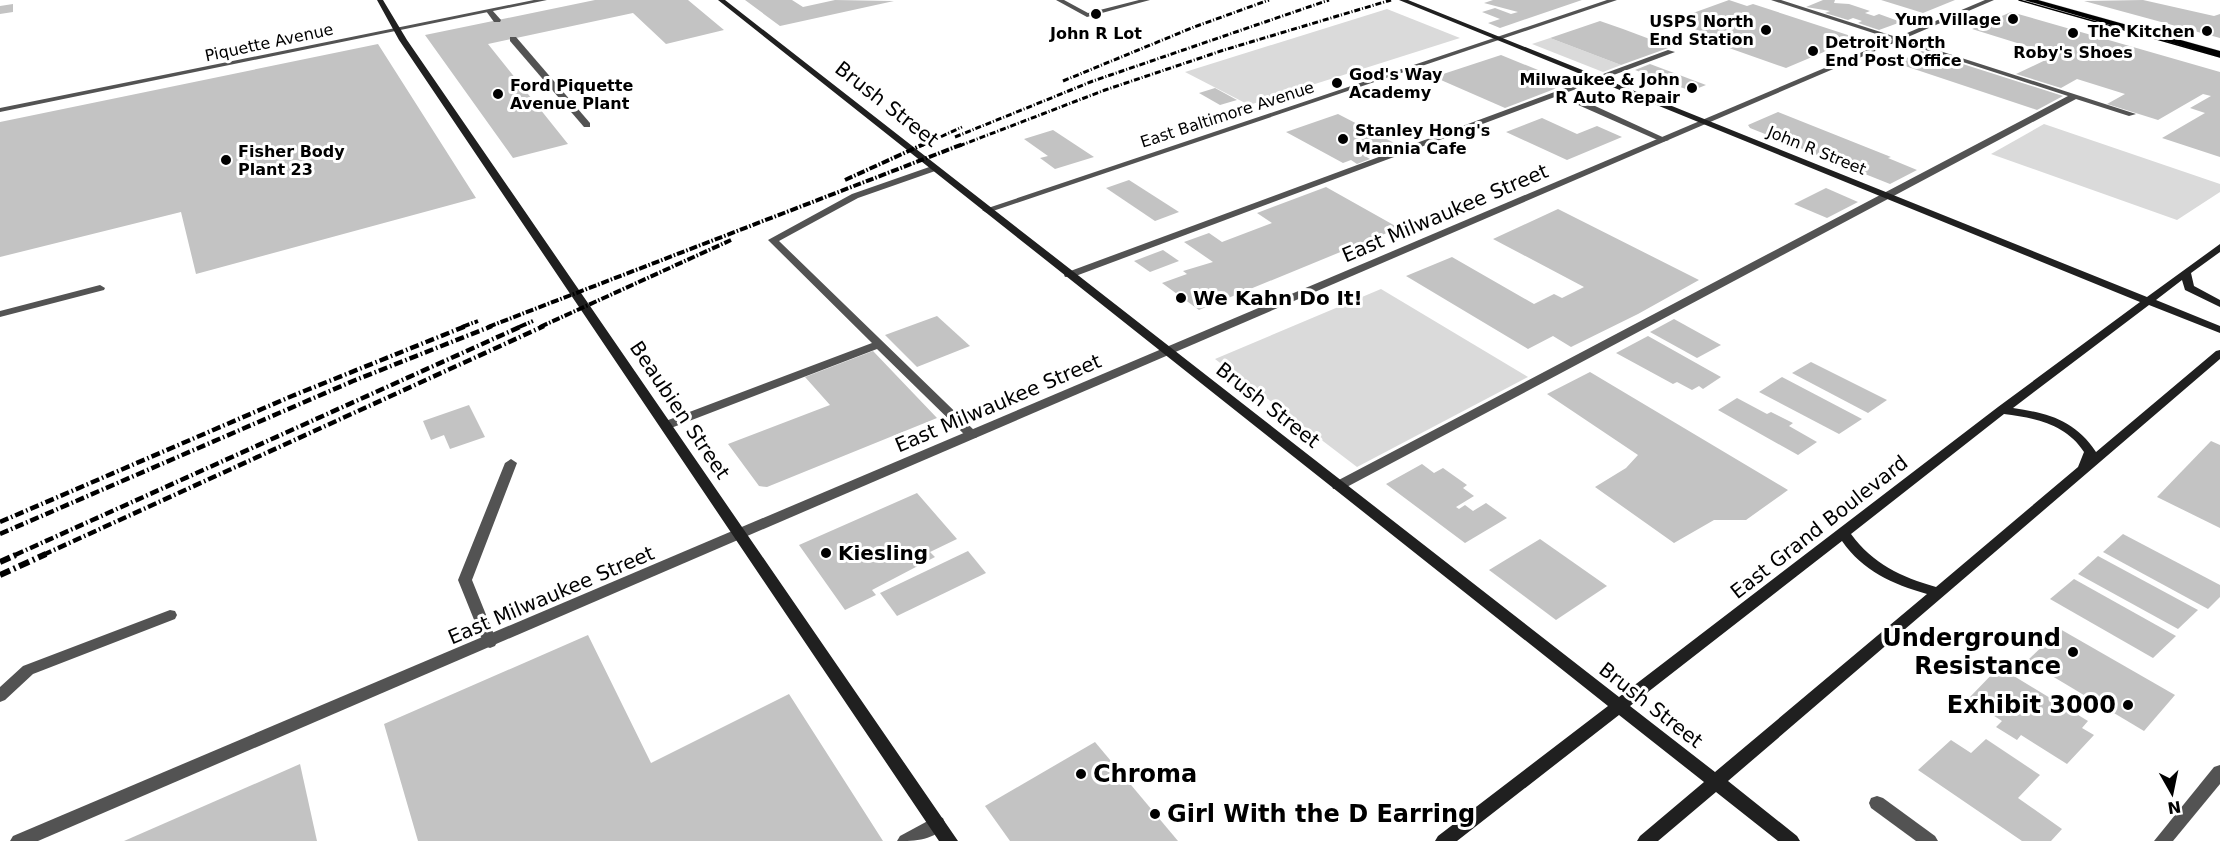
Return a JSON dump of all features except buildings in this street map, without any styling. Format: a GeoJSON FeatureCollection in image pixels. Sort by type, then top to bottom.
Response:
{"type":"FeatureCollection","features":[{"type":"Feature","properties":{"kind":"main road"},"geometry":{"type":"LineString","coordinates":[[2028,0],[2220,54]]}},
{"type":"Feature","properties":{"kind":"street","name":"Beaubien Street"},"geometry":{"type":"LineString","coordinates":[[380,0],[396,29],[949,841]]}},
{"type":"Feature","properties":{"kind":"street","name":"Piquette Avenue"},"geometry":{"type":"LineString","coordinates":[[0,110],[544,0]]}},
{"type":"Feature","properties":{"kind":"street","name":"Brush Street"},"geometry":{"type":"LineString","coordinates":[[721,0],[1791,841]]}},
{"type":"Feature","properties":{"kind":"street"},"geometry":{"type":"LineString","coordinates":[[1059,0],[1087,15],[1147,0]]}},
{"type":"Feature","properties":{"kind":"street","name":"John R Street"},"geometry":{"type":"LineString","coordinates":[[1402,0],[2220,330]]}},
{"type":"Feature","properties":{"kind":"street","name":"East Baltimore Avenue"},"geometry":{"type":"LineString","coordinates":[[987,210],[1614,0]]}},
{"type":"Feature","properties":{"kind":"street"},"geometry":{"type":"LineString","coordinates":[[1774,0],[2132,114]]}},
{"type":"Feature","properties":{"kind":"street","name":"East Milwaukee Street"},"geometry":{"type":"LineString","coordinates":[[19,841],[1991,0]]}},
{"type":"Feature","properties":{"kind":"street"},"geometry":{"type":"LineString","coordinates":[[489,11],[497,20]]}},
{"type":"Feature","properties":{"kind":"street"},"geometry":{"type":"LineString","coordinates":[[513,39],[587,125]]}},
{"type":"Feature","properties":{"kind":"street"},"geometry":{"type":"LineString","coordinates":[[1069,275],[1671,52]]}},
{"type":"Feature","properties":{"kind":"street"},"geometry":{"type":"LineString","coordinates":[[1338,486],[2075,96]]}},
{"type":"Feature","properties":{"kind":"street"},"geometry":{"type":"LineString","coordinates":[[1579,102],[1665,140]]}},
{"type":"Feature","properties":{"kind":"street"},"geometry":{"type":"LineString","coordinates":[[935,168],[855,196],[773,240],[972,435]]}},
{"type":"Feature","properties":{"kind":"street","name":"East Grand Boulevard"},"geometry":{"type":"LineString","coordinates":[[1444,841],[2002,410],[2220,247]]}},
{"type":"Feature","properties":{"kind":"street"},"geometry":{"type":"LineString","coordinates":[[2186,272],[2189,288],[2220,304]]}},
{"type":"Feature","properties":{"kind":"street"},"geometry":{"type":"LineString","coordinates":[[0,315],[100,288]]}},
{"type":"Feature","properties":{"kind":"street"},"geometry":{"type":"LineString","coordinates":[[667,425],[879,344]]}},
{"type":"Feature","properties":{"kind":"street"},"geometry":{"type":"LineString","coordinates":[[1646,841],[2220,353]]}},
{"type":"Feature","properties":{"kind":"street"},"geometry":{"type":"LineString","coordinates":[[2002,410],[2026,413],[2067,427],[2084,440],[2090,452],[2083,470]]}},
{"type":"Feature","properties":{"kind":"street"},"geometry":{"type":"LineString","coordinates":[[490,642],[465,580],[511,464]]}},
{"type":"Feature","properties":{"kind":"street"},"geometry":{"type":"LineString","coordinates":[[1844,534],[1858,556],[1878,570],[1906,584],[1940,593]]}},
{"type":"Feature","properties":{"kind":"street"},"geometry":{"type":"LineString","coordinates":[[0,696],[28,670],[170,615]]}},
{"type":"Feature","properties":{"kind":"street"},"geometry":{"type":"LineString","coordinates":[[2163,841],[2220,772]]}},
{"type":"Feature","properties":{"kind":"street"},"geometry":{"type":"LineString","coordinates":[[1877,803],[1929,841]]}},
{"type":"Feature","properties":{"kind":"street"},"geometry":{"type":"LineString","coordinates":[[906,841],[937,823]]}},
{"type":"Feature","properties":{"kind":"shaded area"},"geometry":{"type":"Polygon","coordinates":[[[1387,9],[1460,38],[1249,105],[1185,72],[1387,9]]]}},
{"type":"Feature","properties":{"kind":"shaded area"},"geometry":{"type":"Polygon","coordinates":[[[1550,38],[1621,65],[1603,72],[1532,44],[1550,38]]]}},
{"type":"Feature","properties":{"kind":"shaded area"},"geometry":{"type":"Polygon","coordinates":[[[2044,124],[2220,184],[2220,192],[2177,220],[1991,154],[2044,124]]]}},
{"type":"Feature","properties":{"kind":"shaded area"},"geometry":{"type":"Polygon","coordinates":[[[1381,289],[1528,377],[1357,467],[1215,359],[1381,289]]]}},
{"type":"Feature","properties":{"kind":"tram line"},"geometry":{"type":"LineString","coordinates":[[2019,0],[2220,57]]}},
{"type":"Feature","properties":{"kind":"railway"},"geometry":{"type":"LineString","coordinates":[[1063,81],[1194,27],[1269,0]]}},
{"type":"Feature","properties":{"kind":"railway"},"geometry":{"type":"LineString","coordinates":[[955,137],[1093,81],[1329,0]]}},
{"type":"Feature","properties":{"kind":"railway"},"geometry":{"type":"LineString","coordinates":[[959,146],[1105,90],[1224,50],[1391,0]]}},
{"type":"Feature","properties":{"kind":"railway"},"geometry":{"type":"LineString","coordinates":[[921,146],[962,127]]}},
{"type":"Feature","properties":{"kind":"railway"},"geometry":{"type":"LineString","coordinates":[[845,180],[924,144]]}},
{"type":"Feature","properties":{"kind":"railway"},"geometry":{"type":"LineString","coordinates":[[488,327],[963,144]]}},
{"type":"Feature","properties":{"kind":"railway"},"geometry":{"type":"LineString","coordinates":[[540,327],[731,240]]}},
{"type":"Feature","properties":{"kind":"railway"},"geometry":{"type":"LineString","coordinates":[[462,327],[478,321]]}},
{"type":"Feature","properties":{"kind":"railway"},"geometry":{"type":"LineString","coordinates":[[519,327],[533,321]]}},
{"type":"Feature","properties":{"kind":"railway"},"geometry":{"type":"LineString","coordinates":[[0,522],[292,396],[466,326]]}},
{"type":"Feature","properties":{"kind":"railway"},"geometry":{"type":"LineString","coordinates":[[0,534],[353,381],[492,326]]}},
{"type":"Feature","properties":{"kind":"railway"},"geometry":{"type":"LineString","coordinates":[[15,555],[522,326]]}},
{"type":"Feature","properties":{"kind":"railway"},"geometry":{"type":"LineString","coordinates":[[43,555],[544,326]]}},
{"type":"Feature","properties":{"kind":"railway"},"geometry":{"type":"LineString","coordinates":[[0,562],[18,554]]}},
{"type":"Feature","properties":{"kind":"railway"},"geometry":{"type":"LineString","coordinates":[[0,575],[46,554]]}},
{"type":"Feature","properties":{"kind":"place","name":"John R Lot"},"geometry":{"type":"Point","coordinates":[1096,14]}},
{"type":"Feature","properties":{"kind":"place","name":"Yum Village"},"geometry":{"type":"Point","coordinates":[2013,19]}},
{"type":"Feature","properties":{"kind":"place","name":"USPS North End Station"},"geometry":{"type":"Point","coordinates":[1766,30]}},
{"type":"Feature","properties":{"kind":"place","name":"The Kitchen"},"geometry":{"type":"Point","coordinates":[2207,31]}},
{"type":"Feature","properties":{"kind":"place","name":"Roby's Shoes"},"geometry":{"type":"Point","coordinates":[2073,33]}},
{"type":"Feature","properties":{"kind":"place","name":"Detroit North End Post Office"},"geometry":{"type":"Point","coordinates":[1813,51]}},
{"type":"Feature","properties":{"kind":"place","name":"God's Way Academy"},"geometry":{"type":"Point","coordinates":[1337,83]}},
{"type":"Feature","properties":{"kind":"place","name":"Milwaukee & John R Auto Repair"},"geometry":{"type":"Point","coordinates":[1692,88]}},
{"type":"Feature","properties":{"kind":"place","name":"Ford Piquette Avenue Plant"},"geometry":{"type":"Point","coordinates":[498,94]}},
{"type":"Feature","properties":{"kind":"place","name":"Stanley Hong's Mannia Cafe"},"geometry":{"type":"Point","coordinates":[1343,139]}},
{"type":"Feature","properties":{"kind":"place","name":"Fisher Body Plant 23"},"geometry":{"type":"Point","coordinates":[226,160]}},
{"type":"Feature","properties":{"kind":"place","name":"We Kahn Do It!"},"geometry":{"type":"Point","coordinates":[1181,298]}},
{"type":"Feature","properties":{"kind":"place","name":"Kiesling"},"geometry":{"type":"Point","coordinates":[826,553]}},
{"type":"Feature","properties":{"kind":"place","name":"Underground Resistance"},"geometry":{"type":"Point","coordinates":[2073,652]}},
{"type":"Feature","properties":{"kind":"place","name":"Exhibit 3000"},"geometry":{"type":"Point","coordinates":[2128,705]}},
{"type":"Feature","properties":{"kind":"place","name":"Chroma"},"geometry":{"type":"Point","coordinates":[1081,774]}},
{"type":"Feature","properties":{"kind":"place","name":"Girl With the D Earring"},"geometry":{"type":"Point","coordinates":[1155,814]}}]}
